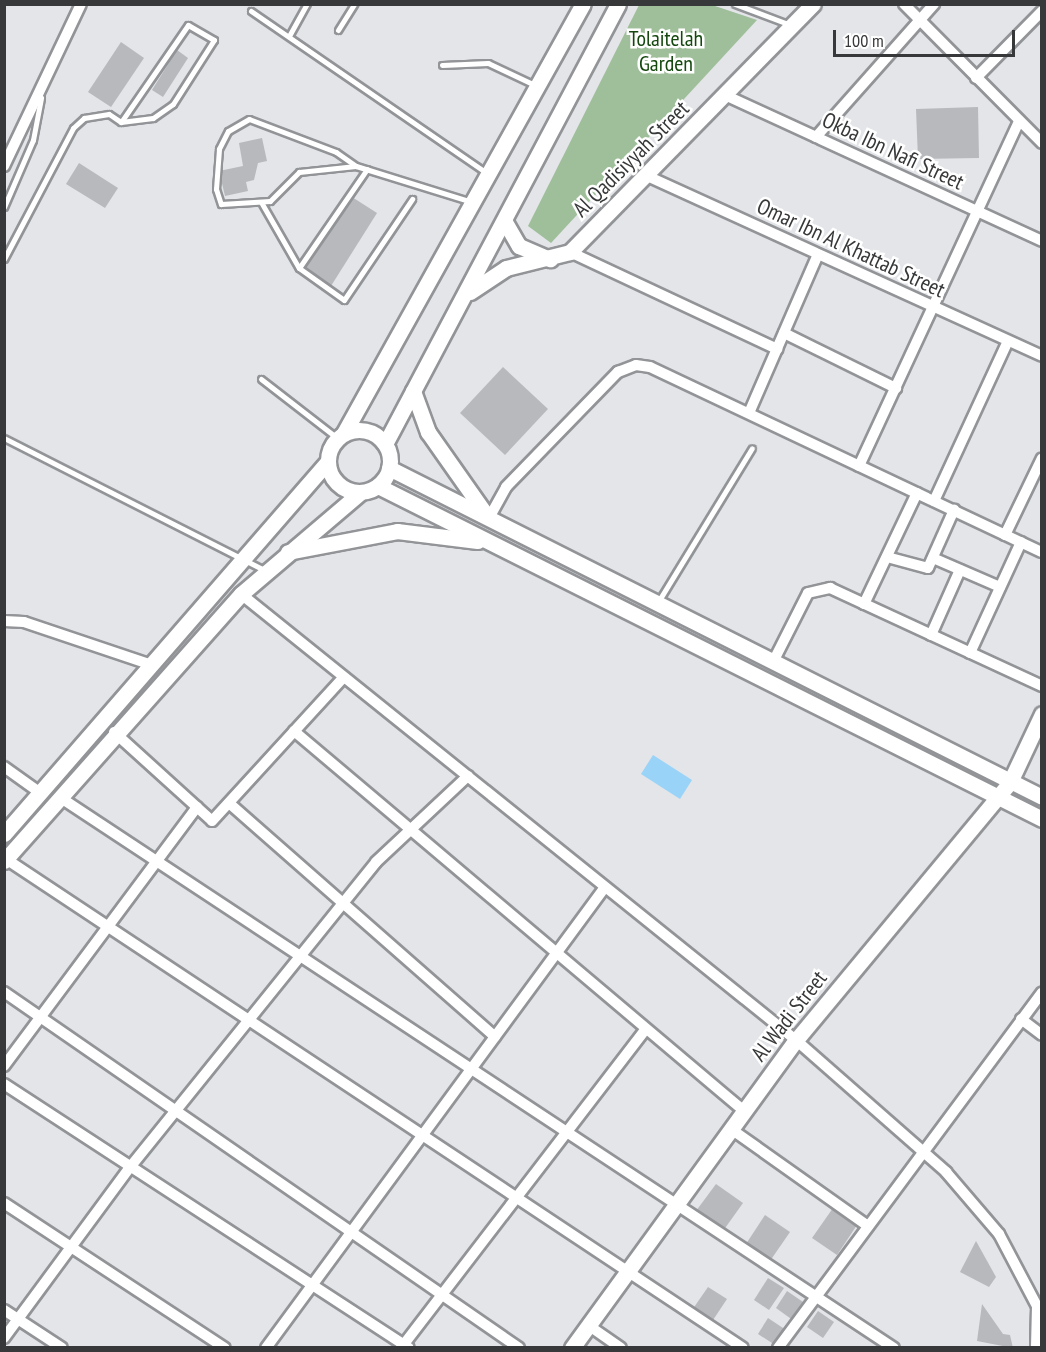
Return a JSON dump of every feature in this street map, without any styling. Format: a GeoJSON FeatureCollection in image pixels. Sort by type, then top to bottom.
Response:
{"type":"FeatureCollection","features":[{"type":"Feature","properties":{"kind":"main road"},"geometry":{"type":"LineString","coordinates":[[4,834],[327,463],[340,436],[476,203],[583,4]]}},
{"type":"Feature","properties":{"kind":"main road"},"geometry":{"type":"LineString","coordinates":[[5,860],[61,798],[114,732],[241,594],[285,553],[361,492],[378,486],[389,468],[385,444],[505,222],[618,4]]}},
{"type":"Feature","properties":{"kind":"main road","name":"Al Qadisiyyah Street"},"geometry":{"type":"LineString","coordinates":[[465,295],[506,268],[550,259],[570,252],[727,96],[813,4]]}},
{"type":"Feature","properties":{"kind":"main road"},"geometry":{"type":"LineString","coordinates":[[505,222],[519,246],[550,259]]}},
{"type":"Feature","properties":{"kind":"main road"},"geometry":{"type":"LineString","coordinates":[[413,391],[449,466],[489,518]]}},
{"type":"Feature","properties":{"kind":"main road"},"geometry":{"type":"LineString","coordinates":[[340,436],[362,430],[385,444]]}},
{"type":"Feature","properties":{"kind":"main road"},"geometry":{"type":"LineString","coordinates":[[327,463],[335,481],[361,492]]}},
{"type":"Feature","properties":{"kind":"main road"},"geometry":{"type":"LineString","coordinates":[[389,468],[1041,797]]}},
{"type":"Feature","properties":{"kind":"main road"},"geometry":{"type":"LineString","coordinates":[[378,486],[1041,819]]}},
{"type":"Feature","properties":{"kind":"main road"},"geometry":{"type":"LineString","coordinates":[[285,553],[397,531],[437,532],[500,546]]}},
{"type":"Feature","properties":{"kind":"main road","name":"Al Wadi Street"},"geometry":{"type":"LineString","coordinates":[[572,1347],[796,1040],[1010,782],[1041,714]]}},
{"type":"Feature","properties":{"kind":"street"},"geometry":{"type":"LineString","coordinates":[[4,166],[41,93],[81,4]]}},
{"type":"Feature","properties":{"kind":"street"},"geometry":{"type":"LineString","coordinates":[[904,4],[1041,143]]}},
{"type":"Feature","properties":{"kind":"street"},"geometry":{"type":"LineString","coordinates":[[816,137],[934,4]]}},
{"type":"Feature","properties":{"kind":"street"},"geometry":{"type":"LineString","coordinates":[[976,78],[1041,11]]}},
{"type":"Feature","properties":{"kind":"street","name":"Okba Ibn Nafi Street"},"geometry":{"type":"LineString","coordinates":[[727,96],[1041,242]]}},
{"type":"Feature","properties":{"kind":"street"},"geometry":{"type":"LineString","coordinates":[[859,466],[1019,122]]}},
{"type":"Feature","properties":{"kind":"street","name":"Omar Ibn Al Khattab Street"},"geometry":{"type":"LineString","coordinates":[[645,175],[1041,356]]}},
{"type":"Feature","properties":{"kind":"street"},"geometry":{"type":"LineString","coordinates":[[570,252],[777,349]]}},
{"type":"Feature","properties":{"kind":"street"},"geometry":{"type":"LineString","coordinates":[[748,413],[818,254]]}},
{"type":"Feature","properties":{"kind":"street"},"geometry":{"type":"LineString","coordinates":[[784,333],[896,387]]}},
{"type":"Feature","properties":{"kind":"street"},"geometry":{"type":"LineString","coordinates":[[934,501],[1008,341]]}},
{"type":"Feature","properties":{"kind":"street"},"geometry":{"type":"LineString","coordinates":[[489,518],[506,487],[618,372],[650,367],[1041,552]]}},
{"type":"Feature","properties":{"kind":"street"},"geometry":{"type":"LineString","coordinates":[[1005,534],[1041,458]]}},
{"type":"Feature","properties":{"kind":"street"},"geometry":{"type":"LineString","coordinates":[[864,604],[917,493]]}},
{"type":"Feature","properties":{"kind":"street"},"geometry":{"type":"LineString","coordinates":[[887,557],[921,569],[928,568],[954,510]]}},
{"type":"Feature","properties":{"kind":"street"},"geometry":{"type":"LineString","coordinates":[[970,653],[1021,542]]}},
{"type":"Feature","properties":{"kind":"street"},"geometry":{"type":"LineString","coordinates":[[933,558],[1000,587]]}},
{"type":"Feature","properties":{"kind":"street"},"geometry":{"type":"LineString","coordinates":[[931,635],[960,570]]}},
{"type":"Feature","properties":{"kind":"street"},"geometry":{"type":"LineString","coordinates":[[773,662],[808,593],[830,588],[1041,687]]}},
{"type":"Feature","properties":{"kind":"street"},"geometry":{"type":"LineString","coordinates":[[241,594],[796,1040],[976,1201],[1039,1302],[1036,1347]]}},
{"type":"Feature","properties":{"kind":"street"},"geometry":{"type":"LineString","coordinates":[[4,621],[24,621],[152,665]]}},
{"type":"Feature","properties":{"kind":"street"},"geometry":{"type":"LineString","coordinates":[[114,732],[212,822],[344,677]]}},
{"type":"Feature","properties":{"kind":"street"},"geometry":{"type":"LineString","coordinates":[[294,731],[555,954],[744,1111]]}},
{"type":"Feature","properties":{"kind":"street"},"geometry":{"type":"LineString","coordinates":[[4,767],[39,792]]}},
{"type":"Feature","properties":{"kind":"street"},"geometry":{"type":"LineString","coordinates":[[4,1338],[131,1167],[178,1112],[343,903],[409,829],[468,776]]}},
{"type":"Feature","properties":{"kind":"street"},"geometry":{"type":"LineString","coordinates":[[61,798],[894,1347]]}},
{"type":"Feature","properties":{"kind":"street"},"geometry":{"type":"LineString","coordinates":[[229,803],[495,1037]]}},
{"type":"Feature","properties":{"kind":"street"},"geometry":{"type":"LineString","coordinates":[[4,1066],[197,807]]}},
{"type":"Feature","properties":{"kind":"street"},"geometry":{"type":"LineString","coordinates":[[5,860],[743,1347]]}},
{"type":"Feature","properties":{"kind":"street"},"geometry":{"type":"LineString","coordinates":[[266,1347],[310,1283],[352,1232],[605,886]]}},
{"type":"Feature","properties":{"kind":"street"},"geometry":{"type":"LineString","coordinates":[[4,992],[519,1347]]}},
{"type":"Feature","properties":{"kind":"street"},"geometry":{"type":"LineString","coordinates":[[778,1347],[1041,992]]}},
{"type":"Feature","properties":{"kind":"street"},"geometry":{"type":"LineString","coordinates":[[1021,1019],[1041,1035]]}},
{"type":"Feature","properties":{"kind":"street"},"geometry":{"type":"LineString","coordinates":[[4,1084],[404,1346],[645,1030]]}},
{"type":"Feature","properties":{"kind":"street"},"geometry":{"type":"LineString","coordinates":[[731,1129],[868,1226]]}},
{"type":"Feature","properties":{"kind":"street"},"geometry":{"type":"LineString","coordinates":[[4,1203],[225,1347]]}},
{"type":"Feature","properties":{"kind":"street"},"geometry":{"type":"LineString","coordinates":[[4,1310],[62,1347]]}},
{"type":"Feature","properties":{"kind":"street"},"geometry":{"type":"LineString","coordinates":[[588,1325],[621,1347]]}},
{"type":"Feature","properties":{"kind":"lane"},"geometry":{"type":"LineString","coordinates":[[289,36],[307,4]]}},
{"type":"Feature","properties":{"kind":"lane"},"geometry":{"type":"LineString","coordinates":[[735,4],[793,26]]}},
{"type":"Feature","properties":{"kind":"lane"},"geometry":{"type":"LineString","coordinates":[[338,30],[353,5]]}},
{"type":"Feature","properties":{"kind":"lane"},"geometry":{"type":"LineString","coordinates":[[251,11],[491,175]]}},
{"type":"Feature","properties":{"kind":"lane"},"geometry":{"type":"LineString","coordinates":[[4,259],[73,128],[84,118],[109,114],[121,123],[153,118],[173,104],[214,40],[188,25],[121,123]]}},
{"type":"Feature","properties":{"kind":"lane"},"geometry":{"type":"LineString","coordinates":[[442,65],[488,63],[538,87]]}},
{"type":"Feature","properties":{"kind":"lane"},"geometry":{"type":"LineString","coordinates":[[4,207],[33,140],[41,93]]}},
{"type":"Feature","properties":{"kind":"lane"},"geometry":{"type":"LineString","coordinates":[[356,166],[299,172],[286,189],[261,202],[221,204],[216,189],[219,149],[228,131],[249,119],[336,152],[356,166],[476,203]]}},
{"type":"Feature","properties":{"kind":"lane"},"geometry":{"type":"LineString","coordinates":[[299,268],[367,170]]}},
{"type":"Feature","properties":{"kind":"lane"},"geometry":{"type":"LineString","coordinates":[[261,202],[299,268],[344,300],[412,199]]}},
{"type":"Feature","properties":{"kind":"lane"},"geometry":{"type":"LineString","coordinates":[[261,379],[340,436]]}},
{"type":"Feature","properties":{"kind":"lane"},"geometry":{"type":"LineString","coordinates":[[4,438],[266,571]]}},
{"type":"Feature","properties":{"kind":"lane"},"geometry":{"type":"LineString","coordinates":[[657,603],[752,448]]}},
{"type":"Feature","properties":{"kind":"green space","name":"Tolaitelah Garden"},"geometry":{"type":"Polygon","coordinates":[[[639,5],[712,5],[757,20],[551,243],[528,226],[639,5]]]}},
{"type":"Feature","properties":{"kind":"water"},"geometry":{"type":"Polygon","coordinates":[[[653,755],[692,780],[680,799],[641,774],[653,755]]]}},
{"type":"Feature","properties":{"kind":"building"},"geometry":{"type":"Polygon","coordinates":[[[121,42],[144,58],[111,107],[88,92],[121,42]]]}},
{"type":"Feature","properties":{"kind":"building"},"geometry":{"type":"Polygon","coordinates":[[[177,50],[188,58],[163,97],[152,90],[177,50]]]}},
{"type":"Feature","properties":{"kind":"building"},"geometry":{"type":"Polygon","coordinates":[[[978,107],[979,158],[918,159],[916,109],[978,107]]]}},
{"type":"Feature","properties":{"kind":"building"},"geometry":{"type":"Polygon","coordinates":[[[262,138],[267,161],[258,163],[254,180],[246,182],[248,191],[225,196],[219,171],[243,166],[239,143],[262,138]]]}},
{"type":"Feature","properties":{"kind":"building"},"geometry":{"type":"Polygon","coordinates":[[[79,163],[118,188],[105,208],[66,184],[79,163]]]}},
{"type":"Feature","properties":{"kind":"building"},"geometry":{"type":"Polygon","coordinates":[[[352,197],[377,213],[331,286],[305,269],[352,197]]]}},
{"type":"Feature","properties":{"kind":"building"},"geometry":{"type":"Polygon","coordinates":[[[503,367],[548,409],[505,455],[460,413],[503,367]]]}},
{"type":"Feature","properties":{"kind":"building"},"geometry":{"type":"Polygon","coordinates":[[[716,1184],[743,1203],[723,1231],[696,1211],[716,1184]]]}},
{"type":"Feature","properties":{"kind":"building"},"geometry":{"type":"Polygon","coordinates":[[[833,1208],[857,1225],[837,1255],[812,1238],[833,1208]]]}},
{"type":"Feature","properties":{"kind":"building"},"geometry":{"type":"Polygon","coordinates":[[[765,1215],[790,1232],[770,1261],[746,1244],[765,1215]]]}},
{"type":"Feature","properties":{"kind":"building"},"geometry":{"type":"Polygon","coordinates":[[[976,1241],[996,1277],[989,1287],[960,1272],[976,1241]]]}},
{"type":"Feature","properties":{"kind":"building"},"geometry":{"type":"Polygon","coordinates":[[[768,1278],[784,1288],[769,1310],[754,1300],[768,1278]]]}},
{"type":"Feature","properties":{"kind":"building"},"geometry":{"type":"Polygon","coordinates":[[[708,1287],[727,1299],[709,1326],[690,1313],[708,1287]]]}},
{"type":"Feature","properties":{"kind":"building"},"geometry":{"type":"Polygon","coordinates":[[[787,1291],[806,1304],[794,1321],[776,1308],[787,1291]]]}},
{"type":"Feature","properties":{"kind":"building"},"geometry":{"type":"Polygon","coordinates":[[[982,1304],[1003,1334],[1010,1335],[1013,1348],[977,1341],[982,1304]]]}},
{"type":"Feature","properties":{"kind":"building"},"geometry":{"type":"Polygon","coordinates":[[[818,1311],[834,1322],[823,1338],[807,1327],[818,1311]]]}},
{"type":"Feature","properties":{"kind":"building"},"geometry":{"type":"Polygon","coordinates":[[[768,1318],[786,1330],[775,1345],[758,1334],[768,1318]]]}}]}
